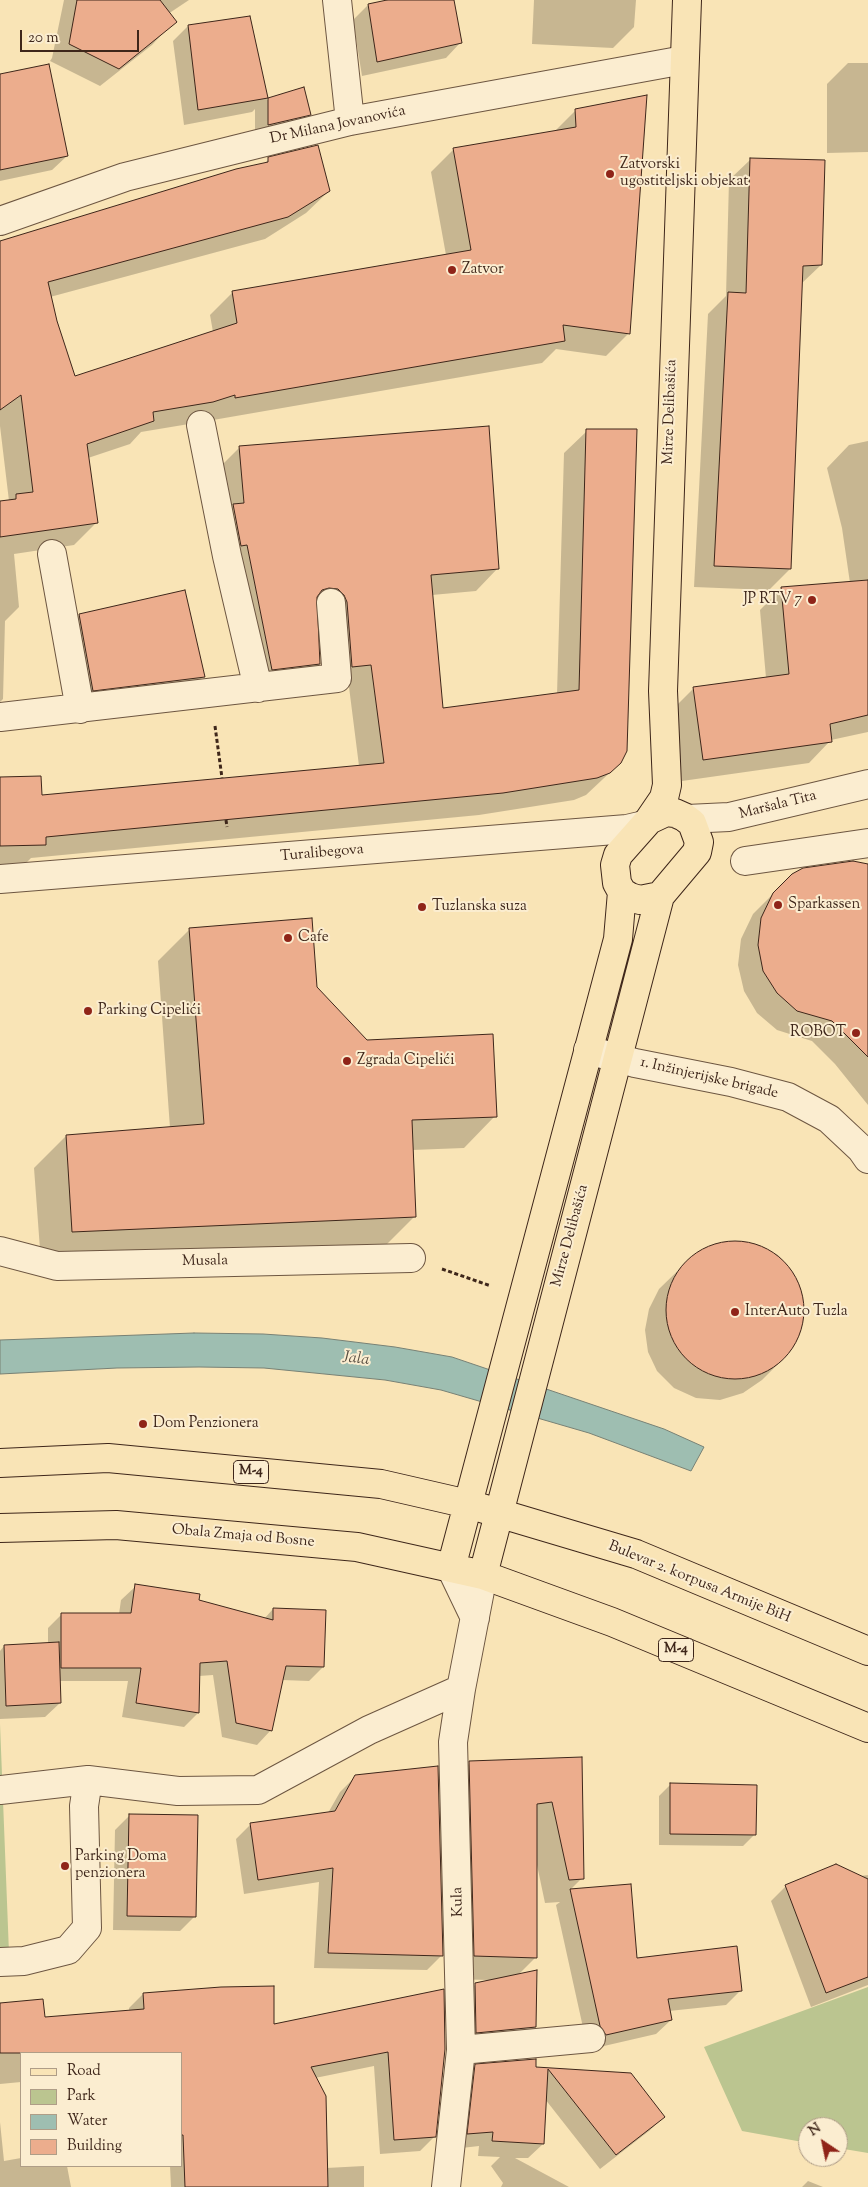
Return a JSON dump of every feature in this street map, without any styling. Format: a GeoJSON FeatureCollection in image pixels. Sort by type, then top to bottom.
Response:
{"type":"FeatureCollection","features":[{"type":"Feature","properties":{"kind":"main road","name":"Mirze Delibašića"},"geometry":{"type":"LineString","coordinates":[[647,822],[664,798],[667,785],[663,691],[687,0]]}},
{"type":"Feature","properties":{"kind":"main road"},"geometry":{"type":"LineString","coordinates":[[667,785],[672,798],[690,826],[697,852],[660,896],[640,900],[622,892],[617,883],[615,865],[618,855],[647,822],[666,812],[675,813],[690,826]]}},
{"type":"Feature","properties":{"kind":"main road","name":"Mirze Delibašića"},"geometry":{"type":"LineString","coordinates":[[451,1568],[619,930],[622,892]]}},
{"type":"Feature","properties":{"kind":"main road","name":"Mirze Delibašića"},"geometry":{"type":"LineString","coordinates":[[483,1575],[660,896]]}},
{"type":"Feature","properties":{"kind":"main road","name":"M-4"},"geometry":{"type":"LineString","coordinates":[[0,1463],[108,1458],[381,1484],[499,1513]]}},
{"type":"Feature","properties":{"kind":"main road","name":"Bulevar 2. korpusa Armije BiH"},"geometry":{"type":"LineString","coordinates":[[499,1513],[636,1554],[668,1570],[868,1651]]}},
{"type":"Feature","properties":{"kind":"main road","name":"Obala Zmaja od Bosne"},"geometry":{"type":"LineString","coordinates":[[0,1528],[116,1525],[357,1547],[483,1575]]}},
{"type":"Feature","properties":{"kind":"main road","name":"M-4"},"geometry":{"type":"LineString","coordinates":[[483,1575],[612,1622],[868,1728]]}},
{"type":"Feature","properties":{"kind":"street"},"geometry":{"type":"LineString","coordinates":[[337,0],[350,122]]}},
{"type":"Feature","properties":{"kind":"street","name":"Dr Milana Jovanovića"},"geometry":{"type":"LineString","coordinates":[[0,221],[125,178],[350,122],[684,60]]}},
{"type":"Feature","properties":{"kind":"street"},"geometry":{"type":"LineString","coordinates":[[201,425],[227,556],[258,688]]}},
{"type":"Feature","properties":{"kind":"street"},"geometry":{"type":"LineString","coordinates":[[52,554],[80,709]]}},
{"type":"Feature","properties":{"kind":"street"},"geometry":{"type":"LineString","coordinates":[[0,717],[337,678],[331,603]]}},
{"type":"Feature","properties":{"kind":"street","name":"Maršala Tita"},"geometry":{"type":"LineString","coordinates":[[690,826],[707,832],[730,817],[868,784]]}},
{"type":"Feature","properties":{"kind":"street","name":"Turalibegova"},"geometry":{"type":"LineString","coordinates":[[0,879],[627,830],[647,822]]}},
{"type":"Feature","properties":{"kind":"street"},"geometry":{"type":"LineString","coordinates":[[596,832],[611,846],[615,865]]}},
{"type":"Feature","properties":{"kind":"street"},"geometry":{"type":"LineString","coordinates":[[745,861],[868,843]]}},
{"type":"Feature","properties":{"kind":"street","name":"1. Inžinjerijske brigade"},"geometry":{"type":"LineString","coordinates":[[588,1050],[731,1082],[788,1097],[829,1119],[861,1149],[868,1159]]}},
{"type":"Feature","properties":{"kind":"street","name":"Musala"},"geometry":{"type":"LineString","coordinates":[[0,1251],[57,1266],[411,1258]]}},
{"type":"Feature","properties":{"kind":"street"},"geometry":{"type":"LineString","coordinates":[[451,1568],[475,1618]]}},
{"type":"Feature","properties":{"kind":"street","name":"Kula"},"geometry":{"type":"LineString","coordinates":[[446,2187],[461,2050],[453,1742],[483,1575]]}},
{"type":"Feature","properties":{"kind":"street"},"geometry":{"type":"LineString","coordinates":[[0,1790],[88,1780],[178,1791],[258,1790],[369,1730],[461,1689]]}},
{"type":"Feature","properties":{"kind":"street"},"geometry":{"type":"LineString","coordinates":[[0,1962],[24,1960],[68,1950],[87,1928],[84,1806],[88,1780]]}},
{"type":"Feature","properties":{"kind":"street"},"geometry":{"type":"LineString","coordinates":[[461,2050],[591,2038]]}},
{"type":"Feature","properties":{"kind":"path"},"geometry":{"type":"LineString","coordinates":[[210,693],[222,778]]}},
{"type":"Feature","properties":{"kind":"path"},"geometry":{"type":"LineString","coordinates":[[411,1258],[500,1289]]}},
{"type":"Feature","properties":{"kind":"green space"},"geometry":{"type":"Polygon","coordinates":[[[0,1724],[9,1953],[0,1953],[0,1724]]]}},
{"type":"Feature","properties":{"kind":"green space"},"geometry":{"type":"Polygon","coordinates":[[[868,1987],[868,2153],[848,2150],[848,2117],[798,2117],[798,2141],[742,2131],[704,2047],[868,1987]]]}},
{"type":"Feature","properties":{"kind":"water","name":"Jala"},"geometry":{"type":"Polygon","coordinates":[[[194,1333],[263,1334],[322,1338],[395,1347],[452,1357],[664,1429],[704,1447],[691,1471],[589,1433],[441,1390],[385,1380],[264,1368],[117,1368],[0,1374],[0,1340],[194,1333]]]}},
{"type":"Feature","properties":{"kind":"building"},"geometry":{"type":"Polygon","coordinates":[[[77,0],[160,0],[177,22],[119,69],[69,44],[77,0]]]}},
{"type":"Feature","properties":{"kind":"building"},"geometry":{"type":"Polygon","coordinates":[[[387,0],[454,0],[462,43],[377,62],[368,4],[387,0]]]}},
{"type":"Feature","properties":{"kind":"building"},"geometry":{"type":"Polygon","coordinates":[[[250,16],[268,98],[198,110],[188,25],[250,16]]]}},
{"type":"Feature","properties":{"kind":"building"},"geometry":{"type":"Polygon","coordinates":[[[49,64],[68,156],[0,170],[0,74],[49,64]]]}},
{"type":"Feature","properties":{"kind":"building"},"geometry":{"type":"Polygon","coordinates":[[[304,87],[311,115],[268,125],[268,98],[304,87]]]}},
{"type":"Feature","properties":{"kind":"building"},"geometry":{"type":"Polygon","coordinates":[[[647,95],[630,334],[563,325],[565,341],[235,398],[235,395],[213,402],[153,412],[154,421],[87,444],[98,523],[0,537],[0,501],[16,499],[16,494],[33,492],[21,395],[0,410],[0,241],[236,169],[268,162],[268,157],[318,145],[330,191],[288,217],[48,282],[57,321],[75,376],[237,323],[232,291],[471,250],[453,148],[576,127],[575,109],[647,95]]]}},
{"type":"Feature","properties":{"kind":"building"},"geometry":{"type":"Polygon","coordinates":[[[750,158],[825,160],[822,265],[803,266],[791,569],[714,566],[728,292],[746,293],[750,158]]]}},
{"type":"Feature","properties":{"kind":"building"},"geometry":{"type":"Polygon","coordinates":[[[489,426],[499,569],[431,575],[443,708],[579,690],[586,429],[637,429],[627,751],[621,763],[610,773],[597,778],[503,793],[46,837],[46,845],[0,846],[0,777],[41,776],[42,795],[384,763],[371,665],[352,667],[347,602],[344,595],[338,589],[329,588],[322,590],[317,597],[320,664],[272,670],[247,545],[241,546],[233,504],[244,503],[239,446],[489,426]]]}},
{"type":"Feature","properties":{"kind":"building"},"geometry":{"type":"Polygon","coordinates":[[[868,580],[868,715],[830,724],[832,742],[703,760],[693,687],[789,674],[781,587],[868,580]]]}},
{"type":"Feature","properties":{"kind":"building"},"geometry":{"type":"Polygon","coordinates":[[[185,590],[205,677],[93,691],[79,614],[185,590]]]}},
{"type":"Feature","properties":{"kind":"building"},"geometry":{"type":"Polygon","coordinates":[[[853,861],[868,864],[868,1057],[832,1021],[797,1011],[777,993],[763,971],[758,945],[761,918],[773,893],[792,874],[803,868],[853,861]]]}},
{"type":"Feature","properties":{"kind":"building","name":"Zgrada Cipelići"},"geometry":{"type":"Polygon","coordinates":[[[312,918],[317,987],[367,1040],[493,1034],[497,1117],[412,1120],[416,1217],[72,1232],[66,1135],[204,1124],[189,928],[312,918]]]}},
{"type":"Feature","properties":{"kind":"building","name":"InterAuto Tuzla"},"geometry":{"type":"Polygon","coordinates":[[[735,1241],[749,1242],[762,1246],[774,1252],[784,1261],[793,1271],[799,1283],[803,1296],[803,1324],[799,1337],[793,1349],[784,1359],[774,1368],[762,1374],[749,1378],[735,1379],[721,1378],[708,1374],[696,1368],[686,1359],[677,1349],[671,1337],[667,1324],[666,1310],[667,1296],[671,1283],[677,1271],[686,1261],[696,1252],[708,1246],[721,1242],[735,1241]]]}},
{"type":"Feature","properties":{"kind":"building"},"geometry":{"type":"Polygon","coordinates":[[[135,1584],[200,1594],[199,1600],[273,1620],[273,1608],[326,1610],[324,1667],[286,1666],[272,1731],[236,1723],[227,1661],[200,1663],[199,1713],[136,1703],[141,1668],[61,1668],[61,1613],[131,1613],[135,1584]]]}},
{"type":"Feature","properties":{"kind":"building"},"geometry":{"type":"Polygon","coordinates":[[[59,1642],[61,1703],[6,1706],[4,1645],[59,1642]]]}},
{"type":"Feature","properties":{"kind":"building"},"geometry":{"type":"Polygon","coordinates":[[[582,1757],[584,1879],[569,1880],[552,1802],[537,1804],[537,1958],[474,1956],[469,1761],[582,1757]]]}},
{"type":"Feature","properties":{"kind":"building"},"geometry":{"type":"Polygon","coordinates":[[[438,1766],[443,1956],[328,1953],[333,1868],[258,1880],[250,1823],[335,1811],[355,1775],[438,1766]]]}},
{"type":"Feature","properties":{"kind":"building"},"geometry":{"type":"Polygon","coordinates":[[[670,1783],[757,1785],[756,1835],[670,1834],[670,1783]]]}},
{"type":"Feature","properties":{"kind":"building"},"geometry":{"type":"Polygon","coordinates":[[[129,1814],[198,1815],[196,1917],[127,1916],[129,1814]]]}},
{"type":"Feature","properties":{"kind":"building"},"geometry":{"type":"Polygon","coordinates":[[[836,1864],[868,1879],[868,1977],[826,1993],[785,1885],[836,1864]]]}},
{"type":"Feature","properties":{"kind":"building"},"geometry":{"type":"Polygon","coordinates":[[[631,1884],[637,1958],[737,1946],[742,1991],[668,1999],[672,2020],[606,2035],[600,2026],[570,1889],[631,1884]]]}},
{"type":"Feature","properties":{"kind":"building"},"geometry":{"type":"Polygon","coordinates":[[[537,1970],[536,2027],[476,2033],[475,1983],[537,1970]]]}},
{"type":"Feature","properties":{"kind":"building"},"geometry":{"type":"Polygon","coordinates":[[[274,1986],[274,2024],[444,1989],[445,2049],[436,2137],[394,2140],[388,2052],[311,2067],[326,2096],[328,2187],[185,2187],[182,2135],[182,2052],[0,2053],[0,2003],[43,1999],[45,2017],[144,2009],[143,1993],[221,1987],[274,1986]]]}},
{"type":"Feature","properties":{"kind":"building"},"geometry":{"type":"Polygon","coordinates":[[[536,2059],[536,2067],[631,2073],[665,2117],[616,2155],[548,2069],[544,2144],[492,2141],[493,2132],[467,2134],[475,2064],[536,2059]]]}},
{"type":"Feature","properties":{"kind":"place","name":"Zatvorski ugostiteljski objekat"},"geometry":{"type":"Point","coordinates":[610,174]}},
{"type":"Feature","properties":{"kind":"place","name":"Zatvor"},"geometry":{"type":"Point","coordinates":[452,270]}},
{"type":"Feature","properties":{"kind":"place","name":"JP RTV 7"},"geometry":{"type":"Point","coordinates":[812,600]}},
{"type":"Feature","properties":{"kind":"place","name":"Sparkassen"},"geometry":{"type":"Point","coordinates":[778,905]}},
{"type":"Feature","properties":{"kind":"place","name":"Tuzlanska suza"},"geometry":{"type":"Point","coordinates":[422,907]}},
{"type":"Feature","properties":{"kind":"place","name":"Cafe"},"geometry":{"type":"Point","coordinates":[288,938]}},
{"type":"Feature","properties":{"kind":"place","name":"Parking Cipelići"},"geometry":{"type":"Point","coordinates":[88,1011]}},
{"type":"Feature","properties":{"kind":"place","name":"ROBOT"},"geometry":{"type":"Point","coordinates":[856,1033]}},
{"type":"Feature","properties":{"kind":"place","name":"Zgrada Cipelići"},"geometry":{"type":"Point","coordinates":[347,1061]}},
{"type":"Feature","properties":{"kind":"place","name":"InterAuto Tuzla"},"geometry":{"type":"Point","coordinates":[735,1312]}},
{"type":"Feature","properties":{"kind":"place","name":"Dom Penzionera"},"geometry":{"type":"Point","coordinates":[143,1424]}},
{"type":"Feature","properties":{"kind":"place","name":"Parking Doma penzionera"},"geometry":{"type":"Point","coordinates":[65,1866]}}]}
